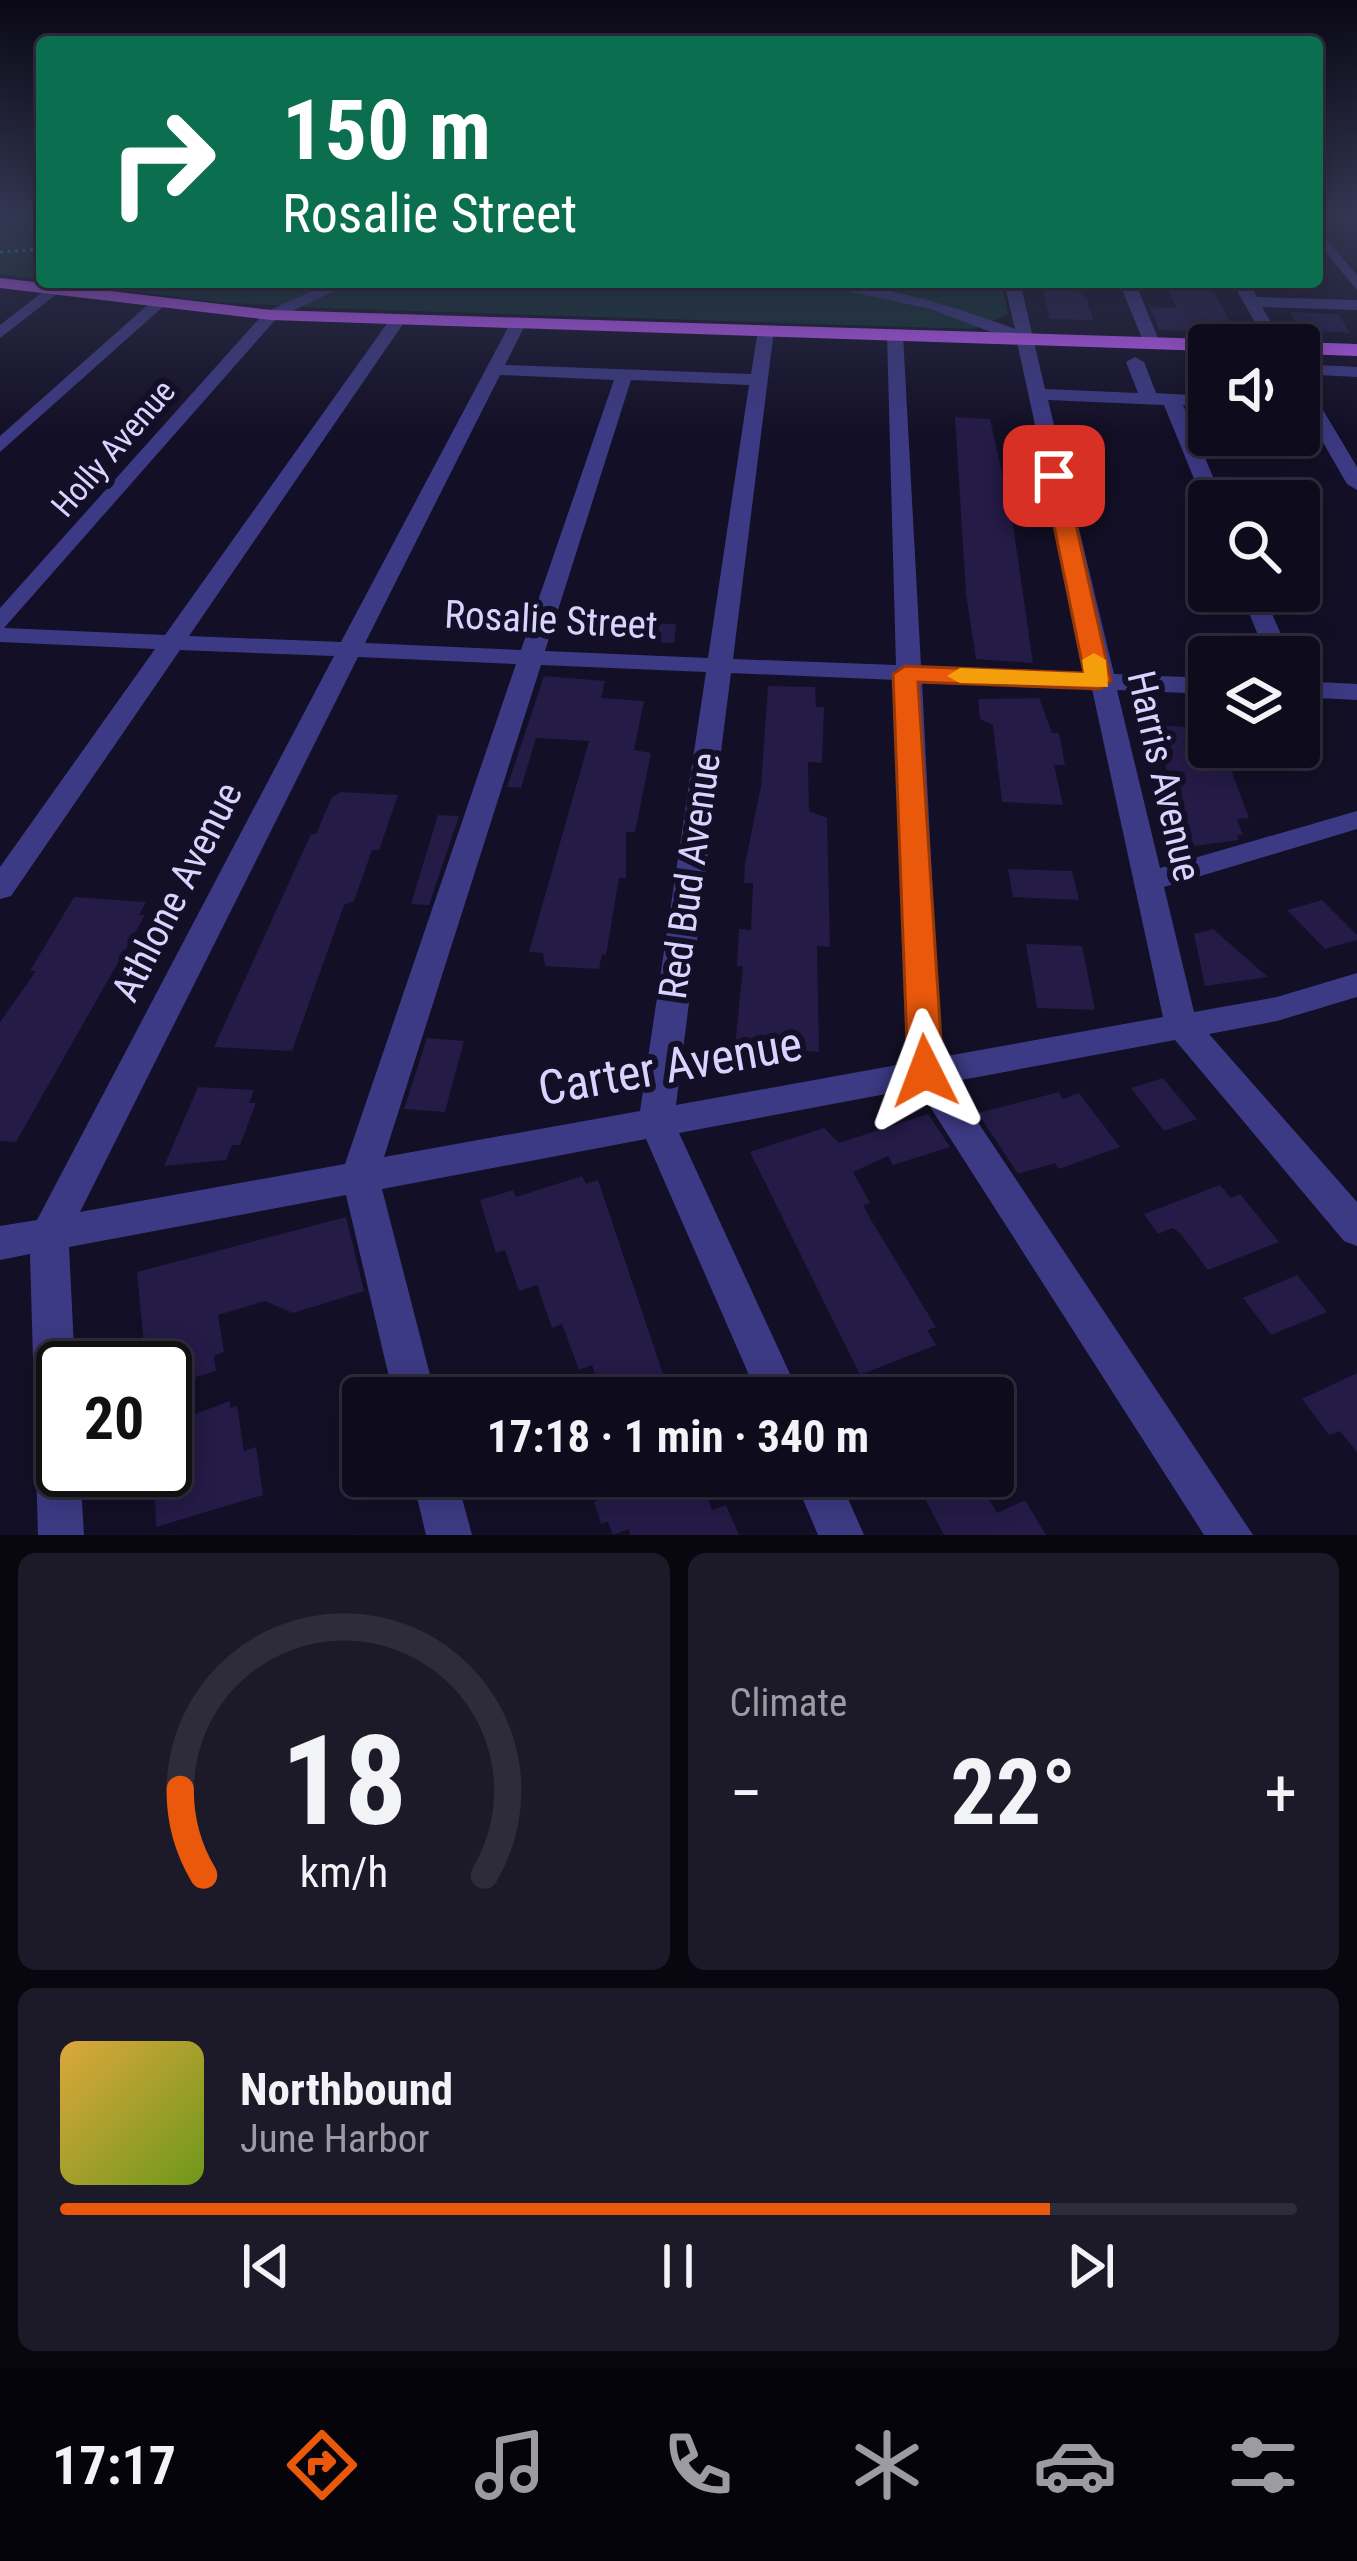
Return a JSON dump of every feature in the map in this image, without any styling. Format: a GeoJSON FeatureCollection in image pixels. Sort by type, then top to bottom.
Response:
{"type":"FeatureCollection","features":[{"type":"Feature","properties":{"kind":"main road"},"geometry":{"type":"LineString","coordinates":[[55,290],[271,315],[1188,344]]}},
{"type":"Feature","properties":{"kind":"main road"},"geometry":{"type":"LineString","coordinates":[[1320,349],[1357,350]]}},
{"type":"Feature","properties":{"kind":"street"},"geometry":{"type":"LineString","coordinates":[[0,333],[55,290]]}},
{"type":"Feature","properties":{"kind":"street"},"geometry":{"type":"LineString","coordinates":[[271,315],[329,290]]}},
{"type":"Feature","properties":{"kind":"street"},"geometry":{"type":"LineString","coordinates":[[853,290],[935,305]]}},
{"type":"Feature","properties":{"kind":"street"},"geometry":{"type":"LineString","coordinates":[[903,290],[1025,339]]}},
{"type":"Feature","properties":{"kind":"street","name":"Harris Avenue"},"geometry":{"type":"LineString","coordinates":[[1014,290],[1180,1024],[1357,1229]]}},
{"type":"Feature","properties":{"kind":"street"},"geometry":{"type":"LineString","coordinates":[[1130,290],[1152,343]]}},
{"type":"Feature","properties":{"kind":"street"},"geometry":{"type":"LineString","coordinates":[[1244,290],[1264,324]]}},
{"type":"Feature","properties":{"kind":"street"},"geometry":{"type":"LineString","coordinates":[[1251,302],[1357,305]]}},
{"type":"Feature","properties":{"kind":"street"},"geometry":{"type":"LineString","coordinates":[[0,446],[158,304]]}},
{"type":"Feature","properties":{"kind":"street","name":"Holly Avenue"},"geometry":{"type":"LineString","coordinates":[[0,622],[271,315]]}},
{"type":"Feature","properties":{"kind":"street"},"geometry":{"type":"LineString","coordinates":[[0,889],[399,318]]}},
{"type":"Feature","properties":{"kind":"street","name":"Athlone Avenue"},"geometry":{"type":"LineString","coordinates":[[61,1535],[49,1234],[519,321]]}},
{"type":"Feature","properties":{"kind":"street","name":"Red Bud Avenue"},"geometry":{"type":"LineString","coordinates":[[656,1120],[766,331]]}},
{"type":"Feature","properties":{"kind":"street"},"geometry":{"type":"LineString","coordinates":[[895,335],[905,674],[925,1071],[1230,1535]]}},
{"type":"Feature","properties":{"kind":"street"},"geometry":{"type":"LineString","coordinates":[[1135,362],[1202,480]]}},
{"type":"Feature","properties":{"kind":"street"},"geometry":{"type":"LineString","coordinates":[[494,370],[759,380]]}},
{"type":"Feature","properties":{"kind":"street"},"geometry":{"type":"LineString","coordinates":[[1320,370],[1357,372]]}},
{"type":"Feature","properties":{"kind":"street"},"geometry":{"type":"LineString","coordinates":[[410,1377],[360,1175],[624,375]]}},
{"type":"Feature","properties":{"kind":"street"},"geometry":{"type":"LineString","coordinates":[[1037,394],[1188,400]]}},
{"type":"Feature","properties":{"kind":"street"},"geometry":{"type":"LineString","coordinates":[[1320,427],[1357,484]]}},
{"type":"Feature","properties":{"kind":"street","name":"Rosalie Street"},"geometry":{"type":"LineString","coordinates":[[0,635],[1188,685]]}},
{"type":"Feature","properties":{"kind":"street"},"geometry":{"type":"LineString","coordinates":[[1320,691],[1354,694]]}},
{"type":"Feature","properties":{"kind":"street"},"geometry":{"type":"LineString","coordinates":[[1146,882],[1357,820]]}},
{"type":"Feature","properties":{"kind":"street","name":"Carter Avenue"},"geometry":{"type":"LineString","coordinates":[[0,1243],[1277,1009],[1357,985]]}},
{"type":"Feature","properties":{"kind":"street"},"geometry":{"type":"LineString","coordinates":[[656,1120],[771,1377]]}},
{"type":"Feature","properties":{"kind":"street"},"geometry":{"type":"LineString","coordinates":[[439,1497],[449,1535]]}},
{"type":"Feature","properties":{"kind":"street"},"geometry":{"type":"LineString","coordinates":[[824,1497],[841,1535]]}},
{"type":"Feature","properties":{"kind":"green space"},"geometry":{"type":"Polygon","coordinates":[[[121,290],[1003,290],[1008,314],[973,329],[217,302],[121,290]]]}},
{"type":"Feature","properties":{"kind":"building"},"geometry":{"type":"Polygon","coordinates":[[[1043,290],[1077,290],[1087,300],[1093,320],[1050,319],[1043,290]]]}},
{"type":"Feature","properties":{"kind":"building"},"geometry":{"type":"Polygon","coordinates":[[[1167,290],[1213,290],[1231,324],[1159,330],[1150,307],[1177,308],[1167,290]]]}},
{"type":"Feature","properties":{"kind":"building"},"geometry":{"type":"Polygon","coordinates":[[[1290,312],[1338,314],[1350,333],[1320,331],[1320,324],[1297,324],[1290,312]]]}},
{"type":"Feature","properties":{"kind":"building"},"geometry":{"type":"Polygon","coordinates":[[[955,417],[990,419],[1012,518],[1033,663],[976,659],[966,594],[955,417]]]}},
{"type":"Feature","properties":{"kind":"building"},"geometry":{"type":"Polygon","coordinates":[[[613,622],[676,624],[674,643],[610,641],[613,622]]]}},
{"type":"Feature","properties":{"kind":"building"},"geometry":{"type":"Polygon","coordinates":[[[544,676],[605,681],[601,698],[644,701],[634,750],[651,753],[635,832],[626,832],[626,878],[619,878],[606,955],[602,954],[599,969],[545,966],[543,953],[529,952],[589,741],[536,738],[521,788],[507,787],[544,676]]]}},
{"type":"Feature","properties":{"kind":"building"},"geometry":{"type":"Polygon","coordinates":[[[768,686],[815,687],[816,707],[824,707],[822,763],[808,762],[809,811],[827,818],[830,947],[817,946],[819,1052],[788,1049],[788,1062],[734,1058],[743,966],[737,966],[739,929],[751,930],[753,883],[744,883],[745,864],[761,786],[768,686]]]}},
{"type":"Feature","properties":{"kind":"building"},"geometry":{"type":"Polygon","coordinates":[[[1039,698],[1052,733],[1059,733],[1065,765],[1054,765],[1063,805],[1002,802],[993,725],[980,719],[978,699],[1039,698]]]}},
{"type":"Feature","properties":{"kind":"building"},"geometry":{"type":"Polygon","coordinates":[[[1153,725],[1188,727],[1188,768],[1230,768],[1249,818],[1237,819],[1243,835],[1237,835],[1239,840],[1194,846],[1187,837],[1153,725]]]}},
{"type":"Feature","properties":{"kind":"building"},"geometry":{"type":"Polygon","coordinates":[[[341,792],[398,795],[354,901],[344,905],[292,1051],[214,1047],[311,834],[316,834],[332,797],[341,792]]]}},
{"type":"Feature","properties":{"kind":"building"},"geometry":{"type":"Polygon","coordinates":[[[438,815],[459,816],[429,905],[411,904],[438,815]]]}},
{"type":"Feature","properties":{"kind":"building"},"geometry":{"type":"Polygon","coordinates":[[[1008,869],[1072,871],[1079,900],[1013,897],[1008,869]]]}},
{"type":"Feature","properties":{"kind":"building"},"geometry":{"type":"Polygon","coordinates":[[[74,897],[146,902],[139,915],[145,915],[16,1142],[0,1141],[0,1022],[36,971],[30,971],[74,897]]]}},
{"type":"Feature","properties":{"kind":"building"},"geometry":{"type":"Polygon","coordinates":[[[1322,900],[1357,940],[1325,949],[1287,910],[1322,900]]]}},
{"type":"Feature","properties":{"kind":"building"},"geometry":{"type":"Polygon","coordinates":[[[1213,929],[1268,977],[1205,986],[1194,934],[1213,929]]]}},
{"type":"Feature","properties":{"kind":"building"},"geometry":{"type":"Polygon","coordinates":[[[1026,944],[1082,946],[1095,1010],[1037,1008],[1026,944]]]}},
{"type":"Feature","properties":{"kind":"building"},"geometry":{"type":"Polygon","coordinates":[[[427,1038],[464,1041],[445,1112],[404,1109],[427,1038]]]}},
{"type":"Feature","properties":{"kind":"building"},"geometry":{"type":"Polygon","coordinates":[[[1163,1078],[1197,1119],[1164,1131],[1131,1088],[1163,1078]]]}},
{"type":"Feature","properties":{"kind":"building"},"geometry":{"type":"Polygon","coordinates":[[[198,1087],[254,1090],[249,1103],[256,1103],[240,1145],[232,1145],[226,1160],[164,1166],[198,1087]]]}},
{"type":"Feature","properties":{"kind":"building"},"geometry":{"type":"Polygon","coordinates":[[[1059,1092],[1063,1099],[1079,1093],[1120,1147],[1059,1169],[1055,1163],[1018,1174],[975,1109],[978,1113],[1059,1092]]]}},
{"type":"Feature","properties":{"kind":"building"},"geometry":{"type":"Polygon","coordinates":[[[928,1114],[950,1147],[893,1165],[888,1156],[853,1172],[870,1203],[863,1205],[871,1220],[936,1327],[927,1330],[936,1345],[860,1375],[750,1152],[824,1128],[839,1143],[928,1114]]]}},
{"type":"Feature","properties":{"kind":"building"},"geometry":{"type":"Polygon","coordinates":[[[582,1176],[586,1184],[598,1180],[664,1377],[596,1377],[592,1365],[579,1370],[562,1324],[552,1328],[537,1285],[519,1291],[505,1250],[496,1253],[480,1200],[513,1190],[516,1197],[582,1176]]]}},
{"type":"Feature","properties":{"kind":"building"},"geometry":{"type":"Polygon","coordinates":[[[1220,1185],[1231,1198],[1240,1194],[1279,1242],[1208,1270],[1180,1233],[1172,1228],[1158,1234],[1144,1214],[1220,1185]]]}},
{"type":"Feature","properties":{"kind":"building"},"geometry":{"type":"Polygon","coordinates":[[[346,1217],[364,1291],[293,1313],[265,1301],[218,1315],[224,1352],[214,1356],[216,1371],[192,1378],[192,1341],[143,1341],[137,1272],[346,1217]]]}},
{"type":"Feature","properties":{"kind":"building"},"geometry":{"type":"Polygon","coordinates":[[[1297,1275],[1327,1312],[1271,1335],[1243,1298],[1297,1275]]]}},
{"type":"Feature","properties":{"kind":"building"},"geometry":{"type":"Polygon","coordinates":[[[1357,1373],[1357,1452],[1340,1431],[1329,1435],[1302,1399],[1357,1373]]]}},
{"type":"Feature","properties":{"kind":"building"},"geometry":{"type":"Polygon","coordinates":[[[230,1401],[230,1408],[237,1406],[244,1451],[256,1447],[263,1495],[156,1527],[155,1497],[192,1497],[192,1415],[230,1401]]]}},
{"type":"Feature","properties":{"kind":"building"},"geometry":{"type":"Polygon","coordinates":[[[707,1497],[712,1510],[726,1505],[739,1535],[630,1535],[629,1529],[613,1535],[608,1522],[601,1524],[594,1502],[707,1497]]]}},
{"type":"Feature","properties":{"kind":"building"},"geometry":{"type":"Polygon","coordinates":[[[924,1497],[988,1497],[997,1513],[1025,1500],[1046,1535],[944,1535],[924,1497]]]}},
{"type":"Feature","properties":{"kind":"slow traffic"},"geometry":{"type":"LineString","coordinates":[[960,676],[1099,681],[1094,660]]}},
{"type":"Feature","properties":{"kind":"route"},"geometry":{"type":"LineString","coordinates":[[925,1071],[905,674],[1099,681],[1054,476]]}}]}
